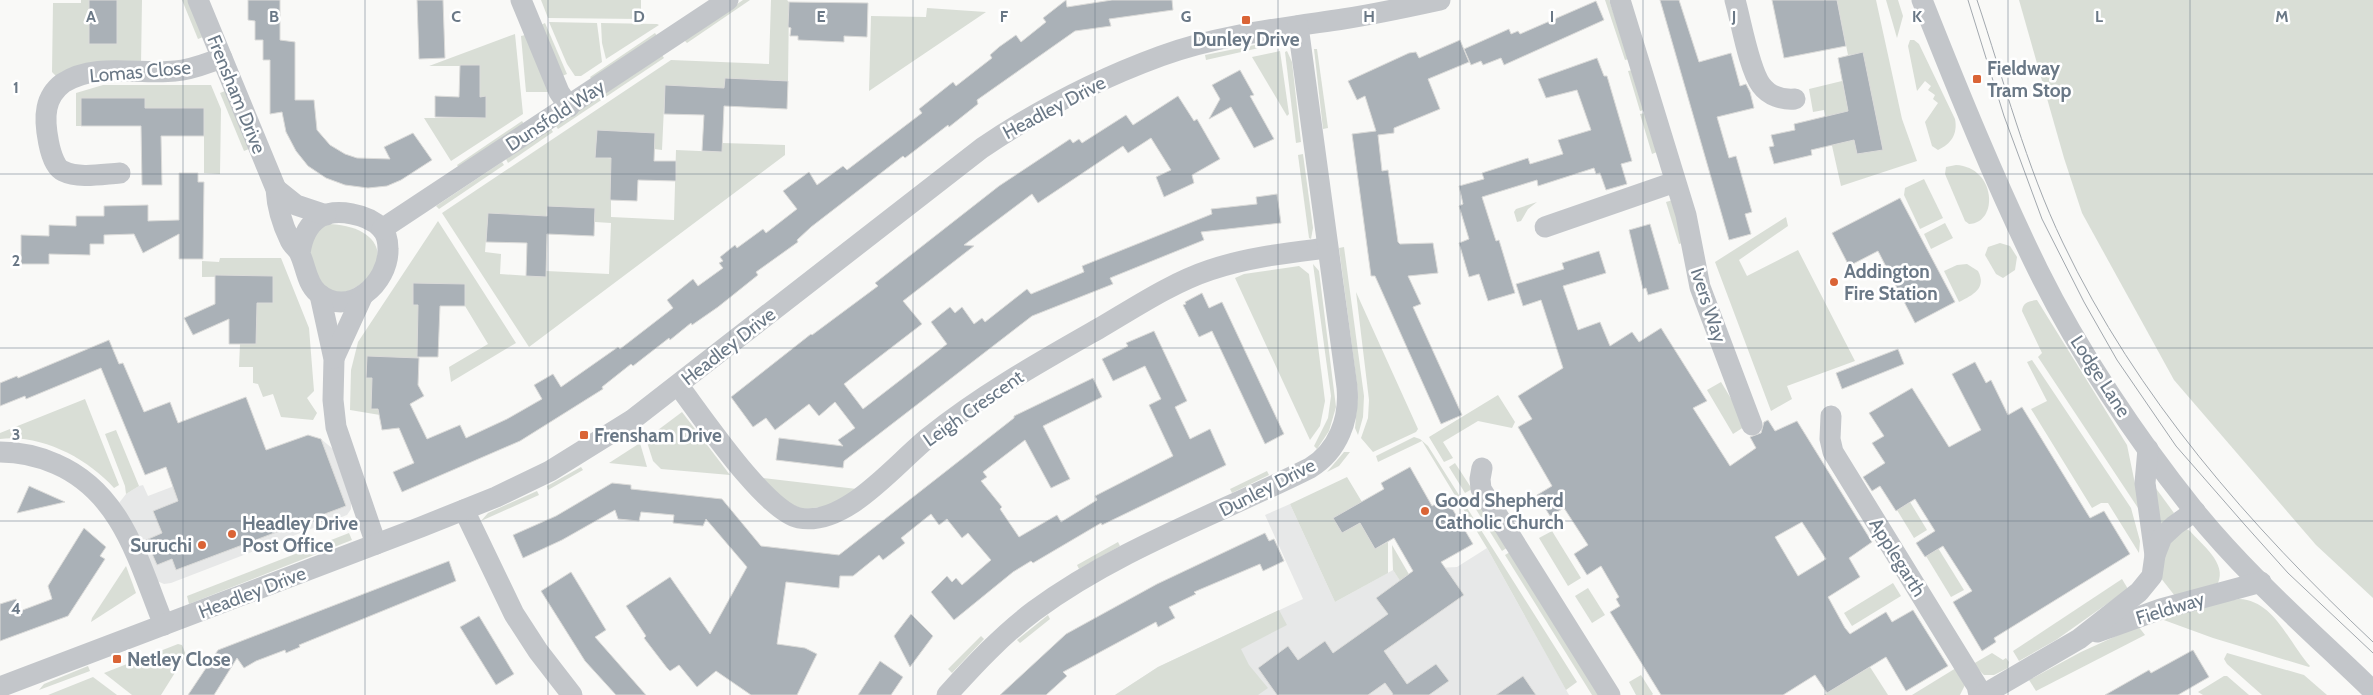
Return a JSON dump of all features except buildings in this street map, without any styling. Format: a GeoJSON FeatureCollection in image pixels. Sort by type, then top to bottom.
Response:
{"type":"FeatureCollection","features":[{"type":"Feature","properties":{"kind":"street","name":"Frensham Drive"},"geometry":{"type":"LineString","coordinates":[[198,0],[276,189],[279,210],[290,241],[300,253],[309,280],[320,295],[334,359],[333,400],[336,427],[376,544]]}},
{"type":"Feature","properties":{"kind":"street"},"geometry":{"type":"LineString","coordinates":[[521,0],[568,107]]}},
{"type":"Feature","properties":{"kind":"street","name":"Dunsfold Way"},"geometry":{"type":"LineString","coordinates":[[382,229],[728,0]]}},
{"type":"Feature","properties":{"kind":"street","name":"Headley Drive"},"geometry":{"type":"LineString","coordinates":[[0,687],[25,687],[164,625],[464,510],[524,484],[575,456],[632,420],[954,169],[1034,115],[1102,80],[1161,56],[1227,38],[1372,14],[1440,0]]}},
{"type":"Feature","properties":{"kind":"street","name":"Ivers Way"},"geometry":{"type":"LineString","coordinates":[[1620,0],[1686,215],[1700,287],[1752,425]]}},
{"type":"Feature","properties":{"kind":"street"},"geometry":{"type":"LineString","coordinates":[[1735,0],[1758,80],[1772,94],[1787,99],[1795,99]]}},
{"type":"Feature","properties":{"kind":"street","name":"Lodge Lane"},"geometry":{"type":"LineString","coordinates":[[1922,0],[1965,106],[2039,271],[2073,336],[2148,449],[2195,511],[2261,582],[2373,690]]}},
{"type":"Feature","properties":{"kind":"street","name":"Dunley Drive"},"geometry":{"type":"LineString","coordinates":[[947,695],[1004,636],[1058,594],[1139,549],[1310,468],[1328,453],[1343,427],[1348,403],[1327,248],[1312,112],[1298,26]]}},
{"type":"Feature","properties":{"kind":"street","name":"Lomas Close"},"geometry":{"type":"LineString","coordinates":[[120,173],[80,174],[62,171],[56,165],[52,158],[46,115],[50,98],[56,89],[73,78],[88,73],[175,71],[197,67],[222,58]]}},
{"type":"Feature","properties":{"kind":"street"},"geometry":{"type":"LineString","coordinates":[[1545,227],[1676,182]]}},
{"type":"Feature","properties":{"kind":"street","name":"Frensham Drive"},"geometry":{"type":"LineString","coordinates":[[276,189],[296,205],[326,215],[340,213],[353,215],[372,222],[382,229],[388,244],[388,258],[377,281],[362,297],[334,359]]}},
{"type":"Feature","properties":{"kind":"street"},"geometry":{"type":"LineString","coordinates":[[300,253],[304,235],[309,226],[326,215]]}},
{"type":"Feature","properties":{"kind":"street","name":"Leigh Crescent"},"geometry":{"type":"LineString","coordinates":[[678,385],[749,478],[771,502],[784,512],[800,518],[826,517],[851,504],[914,449],[981,398],[1158,294],[1202,273],[1228,264],[1327,248]]}},
{"type":"Feature","properties":{"kind":"street"},"geometry":{"type":"LineString","coordinates":[[320,295],[327,299],[344,302],[362,297]]}},
{"type":"Feature","properties":{"kind":"street","name":"Applegarth"},"geometry":{"type":"LineString","coordinates":[[1831,416],[1830,439],[1833,452],[1977,686],[1979,695]]}},
{"type":"Feature","properties":{"kind":"street","name":"Fieldway"},"geometry":{"type":"LineString","coordinates":[[2148,449],[2145,483],[2155,555]]}},
{"type":"Feature","properties":{"kind":"street"},"geometry":{"type":"LineString","coordinates":[[0,452],[21,453],[47,460],[75,474],[100,494],[126,529],[164,625]]}},
{"type":"Feature","properties":{"kind":"street"},"geometry":{"type":"LineString","coordinates":[[1482,468],[1481,489],[1610,695]]}},
{"type":"Feature","properties":{"kind":"street"},"geometry":{"type":"LineString","coordinates":[[464,510],[514,614],[542,657],[572,695]]}},
{"type":"Feature","properties":{"kind":"street","name":"Fieldway"},"geometry":{"type":"LineString","coordinates":[[1983,695],[2080,639],[2144,587],[2152,576],[2155,555],[2162,537],[2195,511]]}},
{"type":"Feature","properties":{"kind":"street","name":"Fieldway"},"geometry":{"type":"LineString","coordinates":[[2080,639],[2161,609],[2261,582]]}},
{"type":"Feature","properties":{"kind":"shaded area"},"geometry":{"type":"Polygon","coordinates":[[[81,0],[89,0],[89,44],[117,44],[117,0],[142,0],[141,65],[59,79],[52,72],[53,3],[81,3],[81,0]]]}},
{"type":"Feature","properties":{"kind":"shaded area"},"geometry":{"type":"Polygon","coordinates":[[[182,0],[188,0],[203,37],[198,39],[182,0]]]}},
{"type":"Feature","properties":{"kind":"shaded area"},"geometry":{"type":"Polygon","coordinates":[[[541,0],[641,0],[641,19],[548,18],[541,0]]]}},
{"type":"Feature","properties":{"kind":"shaded area"},"geometry":{"type":"Polygon","coordinates":[[[743,0],[750,0],[687,43],[684,40],[743,0]]]}},
{"type":"Feature","properties":{"kind":"shaded area"},"geometry":{"type":"Polygon","coordinates":[[[771,0],[787,0],[789,2],[788,81],[725,78],[724,96],[665,85],[662,150],[654,149],[655,133],[597,130],[595,157],[619,159],[611,174],[611,217],[674,220],[676,150],[722,152],[722,143],[785,145],[785,155],[529,347],[442,213],[671,60],[769,64],[771,0]],[[547,206],[546,224],[535,216],[488,214],[485,252],[501,254],[500,274],[545,277],[546,271],[609,274],[611,223],[595,222],[595,208],[547,206]]]}},
{"type":"Feature","properties":{"kind":"shaded area"},"geometry":{"type":"Polygon","coordinates":[[[1605,0],[1609,0],[1629,59],[1625,60],[1605,0]]]}},
{"type":"Feature","properties":{"kind":"shaded area"},"geometry":{"type":"Polygon","coordinates":[[[1837,0],[1876,0],[1902,119],[1917,161],[1841,186],[1824,110],[1813,112],[1809,89],[1842,81],[1857,154],[1883,149],[1863,53],[1848,55],[1837,0]]]}},
{"type":"Feature","properties":{"kind":"shaded area"},"geometry":{"type":"Polygon","coordinates":[[[1886,0],[1898,0],[1903,16],[1897,38],[1886,0]]]}},
{"type":"Feature","properties":{"kind":"shaded area"},"geometry":{"type":"Polygon","coordinates":[[[2019,0],[2373,0],[2373,598],[2316,545],[2174,380],[2082,213],[2064,158],[2019,0]]]}},
{"type":"Feature","properties":{"kind":"shaded area"},"geometry":{"type":"Polygon","coordinates":[[[927,8],[986,12],[869,91],[871,16],[926,17],[927,8]]]}},
{"type":"Feature","properties":{"kind":"shaded area"},"geometry":{"type":"Polygon","coordinates":[[[549,22],[597,23],[602,62],[581,76],[575,76],[567,64],[549,22]]]}},
{"type":"Feature","properties":{"kind":"shaded area"},"geometry":{"type":"Polygon","coordinates":[[[545,23],[567,74],[562,76],[541,25],[545,23]]]}},
{"type":"Feature","properties":{"kind":"shaded area"},"geometry":{"type":"Polygon","coordinates":[[[601,23],[659,25],[606,59],[602,43],[601,23]]]}},
{"type":"Feature","properties":{"kind":"shaded area"},"geometry":{"type":"Polygon","coordinates":[[[655,33],[657,36],[592,80],[590,77],[655,33]]]}},
{"type":"Feature","properties":{"kind":"shaded area"},"geometry":{"type":"Polygon","coordinates":[[[515,34],[523,114],[451,161],[424,118],[486,118],[486,96],[480,97],[480,66],[429,66],[515,34]]]}},
{"type":"Feature","properties":{"kind":"shaded area"},"geometry":{"type":"Polygon","coordinates":[[[525,35],[549,92],[526,92],[521,36],[525,35]]]}},
{"type":"Feature","properties":{"kind":"shaded area"},"geometry":{"type":"Polygon","coordinates":[[[1910,40],[1914,40],[1919,44],[1955,119],[1954,134],[1950,142],[1938,150],[1932,146],[1925,122],[1938,103],[1933,99],[1935,95],[1928,90],[1931,86],[1925,81],[1917,91],[1908,46],[1910,40]]]}},
{"type":"Feature","properties":{"kind":"shaded area"},"geometry":{"type":"Polygon","coordinates":[[[1274,41],[1281,43],[1206,60],[1205,55],[1274,41]]]}},
{"type":"Feature","properties":{"kind":"shaded area"},"geometry":{"type":"Polygon","coordinates":[[[1314,49],[1317,49],[1328,128],[1323,129],[1314,49]]]}},
{"type":"Feature","properties":{"kind":"shaded area"},"geometry":{"type":"Polygon","coordinates":[[[1280,51],[1289,114],[1287,116],[1252,57],[1280,51]]]}},
{"type":"Feature","properties":{"kind":"shaded area"},"geometry":{"type":"Polygon","coordinates":[[[1287,51],[1292,62],[1301,142],[1296,143],[1285,52],[1287,51]]]}},
{"type":"Feature","properties":{"kind":"shaded area"},"geometry":{"type":"Polygon","coordinates":[[[662,55],[664,58],[558,129],[556,126],[662,55]]]}},
{"type":"Feature","properties":{"kind":"shaded area"},"geometry":{"type":"Polygon","coordinates":[[[1633,70],[1644,110],[1640,111],[1628,71],[1633,70]]]}},
{"type":"Feature","properties":{"kind":"shaded area"},"geometry":{"type":"Polygon","coordinates":[[[103,85],[211,85],[221,109],[220,174],[204,173],[204,108],[145,108],[145,98],[81,98],[81,126],[76,126],[76,93],[103,85]]]}},
{"type":"Feature","properties":{"kind":"shaded area"},"geometry":{"type":"Polygon","coordinates":[[[225,91],[249,149],[244,151],[220,93],[225,91]]]}},
{"type":"Feature","properties":{"kind":"shaded area"},"geometry":{"type":"Polygon","coordinates":[[[1645,113],[1657,152],[1652,154],[1640,114],[1645,113]]]}},
{"type":"Feature","properties":{"kind":"shaded area"},"geometry":{"type":"Polygon","coordinates":[[[522,121],[524,124],[459,168],[457,165],[522,121]]]}},
{"type":"Feature","properties":{"kind":"shaded area"},"geometry":{"type":"Polygon","coordinates":[[[551,129],[553,132],[508,163],[506,159],[551,129]]]}},
{"type":"Feature","properties":{"kind":"shaded area"},"geometry":{"type":"Polygon","coordinates":[[[1303,154],[1313,228],[1311,239],[1309,238],[1298,155],[1303,154]]]}},
{"type":"Feature","properties":{"kind":"shaded area"},"geometry":{"type":"Polygon","coordinates":[[[502,162],[504,165],[439,209],[436,206],[502,162]]]}},
{"type":"Feature","properties":{"kind":"shaded area"},"geometry":{"type":"Polygon","coordinates":[[[1956,165],[1969,168],[1979,175],[1986,184],[1989,205],[1985,215],[1979,221],[1969,224],[1965,221],[1945,174],[1946,167],[1956,165]]]}},
{"type":"Feature","properties":{"kind":"shaded area"},"geometry":{"type":"Polygon","coordinates":[[[1924,179],[1943,218],[1920,229],[1904,195],[1905,188],[1924,179]]]}},
{"type":"Feature","properties":{"kind":"shaded area"},"geometry":{"type":"Polygon","coordinates":[[[1673,200],[1682,243],[1679,244],[1666,202],[1673,200]]]}},
{"type":"Feature","properties":{"kind":"shaded area"},"geometry":{"type":"Polygon","coordinates":[[[1537,202],[1528,209],[1521,221],[1517,222],[1514,212],[1516,209],[1537,202]]]}},
{"type":"Feature","properties":{"kind":"shaded area"},"geometry":{"type":"Polygon","coordinates":[[[1786,217],[1788,226],[1739,260],[1747,276],[1798,250],[1855,361],[1787,386],[1792,399],[1771,411],[1715,262],[1786,217]]]}},
{"type":"Feature","properties":{"kind":"shaded area"},"geometry":{"type":"Polygon","coordinates":[[[438,221],[516,343],[451,382],[449,367],[488,344],[465,306],[465,285],[414,283],[413,305],[418,305],[419,358],[367,357],[366,377],[372,378],[371,409],[392,410],[392,417],[350,410],[351,370],[358,342],[438,221]]]}},
{"type":"Feature","properties":{"kind":"shaded area"},"geometry":{"type":"Polygon","coordinates":[[[1945,223],[1953,238],[1931,249],[1924,234],[1945,223]]]}},
{"type":"Feature","properties":{"kind":"shaded area"},"geometry":{"type":"Polygon","coordinates":[[[330,224],[350,227],[364,233],[374,242],[378,253],[376,264],[370,275],[359,285],[342,294],[326,289],[312,267],[309,242],[320,227],[330,224]]]}},
{"type":"Feature","properties":{"kind":"shaded area"},"geometry":{"type":"Polygon","coordinates":[[[2000,243],[2010,246],[2017,257],[2015,270],[2003,278],[1996,274],[1985,255],[1988,247],[2000,243]]]}},
{"type":"Feature","properties":{"kind":"shaded area"},"geometry":{"type":"Polygon","coordinates":[[[1344,247],[1364,396],[1363,417],[1358,435],[1355,428],[1358,392],[1339,248],[1344,247]]]}},
{"type":"Feature","properties":{"kind":"shaded area"},"geometry":{"type":"Polygon","coordinates":[[[220,258],[281,258],[309,328],[314,391],[307,398],[317,413],[313,420],[281,417],[273,394],[263,397],[258,384],[253,383],[253,367],[239,367],[240,344],[256,344],[257,318],[249,303],[273,303],[273,276],[202,277],[202,261],[219,262],[220,258]]]}},
{"type":"Feature","properties":{"kind":"shaded area"},"geometry":{"type":"Polygon","coordinates":[[[1313,264],[1319,271],[1336,407],[1329,431],[1317,449],[1314,446],[1328,418],[1331,396],[1313,264]]]}},
{"type":"Feature","properties":{"kind":"shaded area"},"geometry":{"type":"Polygon","coordinates":[[[1967,264],[1978,271],[1981,282],[1974,294],[1959,302],[1944,271],[1957,265],[1967,264]]]}},
{"type":"Feature","properties":{"kind":"shaded area"},"geometry":{"type":"Polygon","coordinates":[[[1299,266],[1309,274],[1325,401],[1320,426],[1310,440],[1235,278],[1244,274],[1299,266]]]}},
{"type":"Feature","properties":{"kind":"shaded area"},"geometry":{"type":"Polygon","coordinates":[[[1356,292],[1418,429],[1416,432],[1373,452],[1361,438],[1368,418],[1369,400],[1356,292]]]}},
{"type":"Feature","properties":{"kind":"shaded area"},"geometry":{"type":"Polygon","coordinates":[[[2037,300],[2127,445],[2140,508],[2138,508],[2038,357],[2042,353],[2022,311],[2027,302],[2037,300]]]}},
{"type":"Feature","properties":{"kind":"shaded area"},"geometry":{"type":"Polygon","coordinates":[[[2032,360],[2131,508],[2140,541],[2139,553],[2108,503],[2101,503],[2092,508],[2031,409],[2047,401],[2027,362],[2032,360]]]}},
{"type":"Feature","properties":{"kind":"shaded area"},"geometry":{"type":"Polygon","coordinates":[[[1721,382],[1747,425],[1733,434],[1707,390],[1721,382]]]}},
{"type":"Feature","properties":{"kind":"shaded area"},"geometry":{"type":"Polygon","coordinates":[[[1498,395],[1515,422],[1512,428],[1478,421],[1443,442],[1453,458],[1444,462],[1429,437],[1498,395]]]}},
{"type":"Feature","properties":{"kind":"shaded area"},"geometry":{"type":"Polygon","coordinates":[[[85,399],[119,485],[114,488],[91,467],[62,450],[31,440],[16,438],[0,439],[0,433],[85,399]]]}},
{"type":"Feature","properties":{"kind":"shaded area"},"geometry":{"type":"Polygon","coordinates":[[[682,412],[730,475],[661,469],[653,461],[646,439],[682,412]]]}},
{"type":"Feature","properties":{"kind":"shaded area"},"geometry":{"type":"Polygon","coordinates":[[[116,430],[139,486],[126,494],[125,486],[105,434],[116,430]]]}},
{"type":"Feature","properties":{"kind":"shaded area"},"geometry":{"type":"Polygon","coordinates":[[[308,435],[321,439],[333,449],[351,501],[351,509],[347,515],[171,583],[164,584],[157,581],[119,503],[126,494],[143,485],[148,496],[308,435]]]}},
{"type":"Feature","properties":{"kind":"shaded area"},"geometry":{"type":"Polygon","coordinates":[[[1414,437],[1420,439],[1428,446],[1577,682],[1566,690],[1487,548],[1422,441],[1378,462],[1376,456],[1414,437]]]}},
{"type":"Feature","properties":{"kind":"shaded area"},"geometry":{"type":"Polygon","coordinates":[[[640,443],[647,467],[609,463],[640,443]]]}},
{"type":"Feature","properties":{"kind":"shaded area"},"geometry":{"type":"Polygon","coordinates":[[[1344,452],[1350,452],[1339,466],[1327,472],[1344,452]]]}},
{"type":"Feature","properties":{"kind":"shaded area"},"geometry":{"type":"Polygon","coordinates":[[[1455,463],[1472,489],[1465,493],[1449,467],[1455,463]]]}},
{"type":"Feature","properties":{"kind":"shaded area"},"geometry":{"type":"Polygon","coordinates":[[[581,467],[583,470],[548,490],[547,486],[581,467]]]}},
{"type":"Feature","properties":{"kind":"shaded area"},"geometry":{"type":"Polygon","coordinates":[[[1267,471],[1269,475],[1232,493],[1230,489],[1267,471]]]}},
{"type":"Feature","properties":{"kind":"shaded area"},"geometry":{"type":"Polygon","coordinates":[[[1347,477],[1362,502],[1334,518],[1342,533],[1360,523],[1375,549],[1388,542],[1388,573],[1335,602],[1290,504],[1347,477]]]}},
{"type":"Feature","properties":{"kind":"shaded area"},"geometry":{"type":"Polygon","coordinates":[[[763,478],[857,489],[831,506],[803,509],[785,502],[763,478]]]}},
{"type":"Feature","properties":{"kind":"shaded area"},"geometry":{"type":"Polygon","coordinates":[[[2152,483],[2174,513],[2161,526],[2152,483]]]}},
{"type":"Feature","properties":{"kind":"shaded area"},"geometry":{"type":"Polygon","coordinates":[[[537,491],[539,495],[481,521],[488,513],[537,491]]]}},
{"type":"Feature","properties":{"kind":"shaded area"},"geometry":{"type":"Polygon","coordinates":[[[1478,499],[1508,547],[1502,551],[1472,503],[1478,499]]]}},
{"type":"Feature","properties":{"kind":"shaded area"},"geometry":{"type":"Polygon","coordinates":[[[1910,502],[1927,530],[1914,538],[1897,510],[1910,502]]]}},
{"type":"Feature","properties":{"kind":"shaded area"},"geometry":{"type":"Polygon","coordinates":[[[1290,504],[1335,602],[1393,570],[1405,588],[1438,568],[1457,567],[1487,548],[1569,695],[1115,695],[1158,667],[1303,599],[1265,515],[1290,504]]]}},
{"type":"Feature","properties":{"kind":"shaded area"},"geometry":{"type":"Polygon","coordinates":[[[2185,528],[2207,548],[2216,561],[2220,576],[2218,583],[2175,596],[2160,577],[2167,545],[2185,528]]]}},
{"type":"Feature","properties":{"kind":"shaded area"},"geometry":{"type":"Polygon","coordinates":[[[1552,531],[1581,578],[1568,586],[1539,538],[1552,531]]]}},
{"type":"Feature","properties":{"kind":"shaded area"},"geometry":{"type":"Polygon","coordinates":[[[349,533],[352,540],[189,604],[187,596],[349,533]]]}},
{"type":"Feature","properties":{"kind":"shaded area"},"geometry":{"type":"Polygon","coordinates":[[[1118,542],[1120,546],[1079,569],[1077,565],[1118,542]]]}},
{"type":"Feature","properties":{"kind":"shaded area"},"geometry":{"type":"Polygon","coordinates":[[[1392,545],[1414,583],[1410,596],[1393,570],[1392,545]]]}},
{"type":"Feature","properties":{"kind":"shaded area"},"geometry":{"type":"Polygon","coordinates":[[[1938,548],[1964,590],[1951,597],[1926,556],[1938,548]]]}},
{"type":"Feature","properties":{"kind":"shaded area"},"geometry":{"type":"Polygon","coordinates":[[[1510,552],[1599,695],[1592,695],[1505,555],[1510,552]]]}},
{"type":"Feature","properties":{"kind":"shaded area"},"geometry":{"type":"Polygon","coordinates":[[[126,566],[136,593],[91,622],[92,618],[126,566]]]}},
{"type":"Feature","properties":{"kind":"shaded area"},"geometry":{"type":"Polygon","coordinates":[[[2122,579],[2128,589],[2056,640],[2019,661],[2013,651],[2122,579]]]}},
{"type":"Feature","properties":{"kind":"shaded area"},"geometry":{"type":"Polygon","coordinates":[[[1893,583],[1901,596],[1852,626],[1844,613],[1893,583]]]}},
{"type":"Feature","properties":{"kind":"shaded area"},"geometry":{"type":"Polygon","coordinates":[[[1588,588],[1605,615],[1592,623],[1575,596],[1588,588]]]}},
{"type":"Feature","properties":{"kind":"shaded area"},"geometry":{"type":"Polygon","coordinates":[[[2239,599],[2251,601],[2271,615],[2280,624],[2310,666],[2213,638],[2161,619],[2214,603],[2239,599]]]}},
{"type":"Feature","properties":{"kind":"shaded area"},"geometry":{"type":"Polygon","coordinates":[[[1279,610],[1287,625],[1241,649],[1249,665],[1268,688],[1258,695],[1115,695],[1158,667],[1279,610]]]}},
{"type":"Feature","properties":{"kind":"shaded area"},"geometry":{"type":"Polygon","coordinates":[[[1048,615],[1050,619],[1020,643],[1017,640],[1048,615]]]}},
{"type":"Feature","properties":{"kind":"shaded area"},"geometry":{"type":"Polygon","coordinates":[[[2138,626],[2145,635],[2036,691],[2029,680],[2081,652],[2138,626]]]}},
{"type":"Feature","properties":{"kind":"shaded area"},"geometry":{"type":"Polygon","coordinates":[[[981,636],[984,639],[952,673],[948,669],[981,636]]]}},
{"type":"Feature","properties":{"kind":"shaded area"},"geometry":{"type":"Polygon","coordinates":[[[178,644],[182,645],[186,655],[161,695],[132,695],[104,673],[178,644]]]}},
{"type":"Feature","properties":{"kind":"shaded area"},"geometry":{"type":"Polygon","coordinates":[[[1992,653],[2003,660],[2006,658],[2009,662],[2008,668],[1994,675],[1984,675],[1973,664],[1992,653]]]}},
{"type":"Feature","properties":{"kind":"shaded area"},"geometry":{"type":"Polygon","coordinates":[[[2227,653],[2304,675],[2327,695],[2262,695],[2227,664],[2224,659],[2227,653]]]}},
{"type":"Feature","properties":{"kind":"shaded area"},"geometry":{"type":"Polygon","coordinates":[[[88,666],[90,671],[39,690],[44,684],[88,666]]]}},
{"type":"Feature","properties":{"kind":"shaded area"},"geometry":{"type":"Polygon","coordinates":[[[1870,667],[1888,695],[1824,695],[1827,693],[1870,667]]]}},
{"type":"Feature","properties":{"kind":"shaded area"},"geometry":{"type":"Polygon","coordinates":[[[1956,668],[1965,685],[1960,695],[1912,695],[1956,668]]]}},
{"type":"Feature","properties":{"kind":"shaded area"},"geometry":{"type":"Polygon","coordinates":[[[1641,675],[1652,695],[1636,695],[1629,682],[1641,675]]]}},
{"type":"Feature","properties":{"kind":"shaded area"},"geometry":{"type":"Polygon","coordinates":[[[2227,676],[2249,695],[2203,695],[2198,692],[2227,676]]]}},
{"type":"Feature","properties":{"kind":"shaded area"},"geometry":{"type":"Polygon","coordinates":[[[93,677],[117,695],[48,695],[93,677]]]}},
{"type":"Feature","properties":{"kind":"tram line"},"geometry":{"type":"LineString","coordinates":[[1968,0],[2004,116],[2042,219],[2084,302],[2117,360],[2176,446],[2245,525],[2288,573],[2373,653]]}},
{"type":"Feature","properties":{"kind":"tram line"},"geometry":{"type":"LineString","coordinates":[[1977,0],[2016,123],[2050,214],[2092,300],[2125,354],[2161,407],[2199,457],[2240,505],[2327,598],[2373,642]]}},
{"type":"Feature","properties":{"kind":"place","name":"Dunley Drive"},"geometry":{"type":"Point","coordinates":[1246,20]}},
{"type":"Feature","properties":{"kind":"place","name":"Fieldway Tram Stop"},"geometry":{"type":"Point","coordinates":[1977,79]}},
{"type":"Feature","properties":{"kind":"place","name":"Addington Fire Station"},"geometry":{"type":"Point","coordinates":[1834,282]}},
{"type":"Feature","properties":{"kind":"place","name":"Frensham Drive"},"geometry":{"type":"Point","coordinates":[584,435]}},
{"type":"Feature","properties":{"kind":"place","name":"Good Shepherd Catholic Church"},"geometry":{"type":"Point","coordinates":[1425,511]}},
{"type":"Feature","properties":{"kind":"place","name":"Headley Drive Post Office"},"geometry":{"type":"Point","coordinates":[232,534]}},
{"type":"Feature","properties":{"kind":"place","name":"Suruchi"},"geometry":{"type":"Point","coordinates":[202,545]}},
{"type":"Feature","properties":{"kind":"place","name":"Netley Close"},"geometry":{"type":"Point","coordinates":[117,659]}}]}
